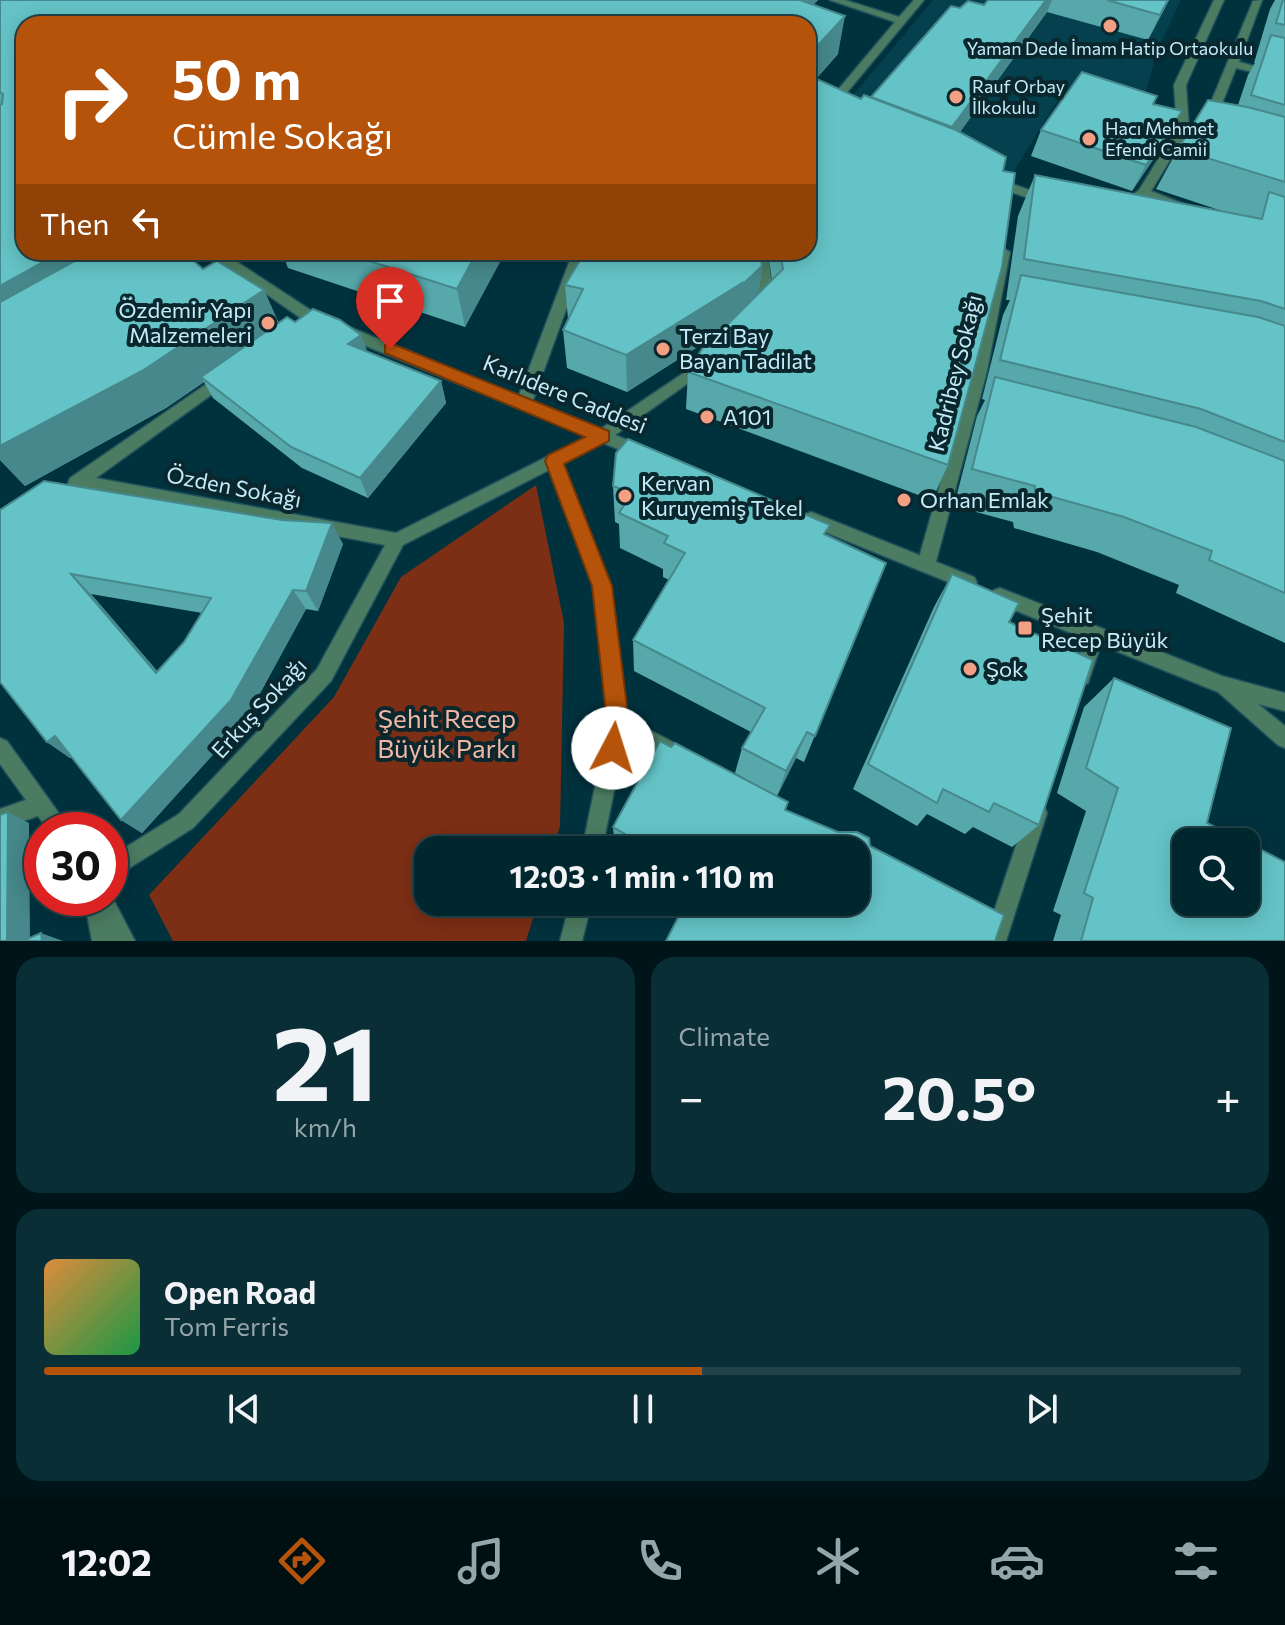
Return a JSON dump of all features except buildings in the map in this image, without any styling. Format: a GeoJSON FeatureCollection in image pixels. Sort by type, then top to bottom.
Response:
{"type":"FeatureCollection","features":[{"type":"Feature","properties":{"kind":"street"},"geometry":{"type":"LineString","coordinates":[[835,0],[902,21]]}},
{"type":"Feature","properties":{"kind":"street"},"geometry":{"type":"LineString","coordinates":[[836,121],[822,115],[919,0]]}},
{"type":"Feature","properties":{"kind":"street"},"geometry":{"type":"LineString","coordinates":[[1193,132],[1180,85],[1219,0]]}},
{"type":"Feature","properties":{"kind":"street"},"geometry":{"type":"LineString","coordinates":[[1108,221],[1144,193],[1193,132],[1233,64],[1260,1]]}},
{"type":"Feature","properties":{"kind":"street"},"geometry":{"type":"LineString","coordinates":[[1233,64],[1285,77]]}},
{"type":"Feature","properties":{"kind":"street"},"geometry":{"type":"LineString","coordinates":[[983,177],[1012,196],[1062,206]]}},
{"type":"Feature","properties":{"kind":"street"},"geometry":{"type":"LineString","coordinates":[[1144,193],[1200,212]]}},
{"type":"Feature","properties":{"kind":"street","name":"Kadribey Sokağı"},"geometry":{"type":"LineString","coordinates":[[926,565],[979,407],[1003,308],[1006,233]]}},
{"type":"Feature","properties":{"kind":"street","name":"Karlıdere Caddesi"},"geometry":{"type":"LineString","coordinates":[[223,260],[304,322],[524,403],[661,460]]}},
{"type":"Feature","properties":{"kind":"street"},"geometry":{"type":"LineString","coordinates":[[524,403],[577,260]]}},
{"type":"Feature","properties":{"kind":"street"},"geometry":{"type":"LineString","coordinates":[[757,316],[767,306],[762,260]]}},
{"type":"Feature","properties":{"kind":"street"},"geometry":{"type":"LineString","coordinates":[[397,540],[602,436],[717,355]]}},
{"type":"Feature","properties":{"kind":"street","name":"Özden Sokağı"},"geometry":{"type":"LineString","coordinates":[[233,371],[73,485],[397,540]]}},
{"type":"Feature","properties":{"kind":"street"},"geometry":{"type":"LineString","coordinates":[[554,461],[602,586],[618,723],[595,836]]}},
{"type":"Feature","properties":{"kind":"street"},"geometry":{"type":"LineString","coordinates":[[794,512],[1222,685],[1285,702]]}},
{"type":"Feature","properties":{"kind":"street","name":"Erkuş Sokağı"},"geometry":{"type":"LineString","coordinates":[[128,858],[186,821],[324,675],[397,540]]}},
{"type":"Feature","properties":{"kind":"street"},"geometry":{"type":"LineString","coordinates":[[1076,693],[1095,635]]}},
{"type":"Feature","properties":{"kind":"street"},"geometry":{"type":"LineString","coordinates":[[1222,685],[1285,738]]}},
{"type":"Feature","properties":{"kind":"street"},"geometry":{"type":"LineString","coordinates":[[618,723],[700,768]]}},
{"type":"Feature","properties":{"kind":"street"},"geometry":{"type":"LineString","coordinates":[[0,748],[47,812]]}},
{"type":"Feature","properties":{"kind":"street"},"geometry":{"type":"LineString","coordinates":[[993,930],[1042,796]]}},
{"type":"Feature","properties":{"kind":"street"},"geometry":{"type":"LineString","coordinates":[[0,819],[42,805]]}},
{"type":"Feature","properties":{"kind":"street"},"geometry":{"type":"LineString","coordinates":[[98,916],[103,941]]}},
{"type":"Feature","properties":{"kind":"street"},"geometry":{"type":"LineString","coordinates":[[111,916],[124,941]]}},
{"type":"Feature","properties":{"kind":"street"},"geometry":{"type":"LineString","coordinates":[[571,941],[577,916]]}},
{"type":"Feature","properties":{"kind":"shaded area","name":"Rauf Orbay İlkokulu"},"geometry":{"type":"Polygon","coordinates":[[[933,0],[1181,0],[1157,51],[1142,106],[1066,87],[1009,179],[839,112],[933,0]]]}},
{"type":"Feature","properties":{"kind":"green space","name":"Şehit Recep Büyük Parkı"},"geometry":{"type":"Polygon","coordinates":[[[536,485],[564,623],[560,826],[557,836],[414,836],[414,916],[534,916],[526,941],[173,941],[149,895],[334,697],[401,577],[536,485]]]}},
{"type":"Feature","properties":{"kind":"place","name":"Yaman Dede İmam Hatip Ortaokulu"},"geometry":{"type":"Point","coordinates":[1110,26]}},
{"type":"Feature","properties":{"kind":"place","name":"Rauf Orbay İlkokulu"},"geometry":{"type":"Point","coordinates":[956,97]}},
{"type":"Feature","properties":{"kind":"place","name":"Hacı Mehmet Efendi Camii"},"geometry":{"type":"Point","coordinates":[1089,139]}},
{"type":"Feature","properties":{"kind":"place","name":"Özdemir Yapı Malzemeleri"},"geometry":{"type":"Point","coordinates":[268,323]}},
{"type":"Feature","properties":{"kind":"place","name":"Terzi Bay Bayan Tadilat"},"geometry":{"type":"Point","coordinates":[663,349]}},
{"type":"Feature","properties":{"kind":"place","name":"A101"},"geometry":{"type":"Point","coordinates":[707,417]}},
{"type":"Feature","properties":{"kind":"place","name":"Kervan Kuruyemiş Tekel"},"geometry":{"type":"Point","coordinates":[625,496]}},
{"type":"Feature","properties":{"kind":"place","name":"Orhan Emlak"},"geometry":{"type":"Point","coordinates":[904,500]}},
{"type":"Feature","properties":{"kind":"place","name":"Şehit Recep Büyük"},"geometry":{"type":"Point","coordinates":[1025,628]}},
{"type":"Feature","properties":{"kind":"place","name":"Şok"},"geometry":{"type":"Point","coordinates":[970,669]}},
{"type":"Feature","properties":{"kind":"route"},"geometry":{"type":"LineString","coordinates":[[390,349],[602,436],[554,461],[602,586],[618,723],[613,748]]}}]}
